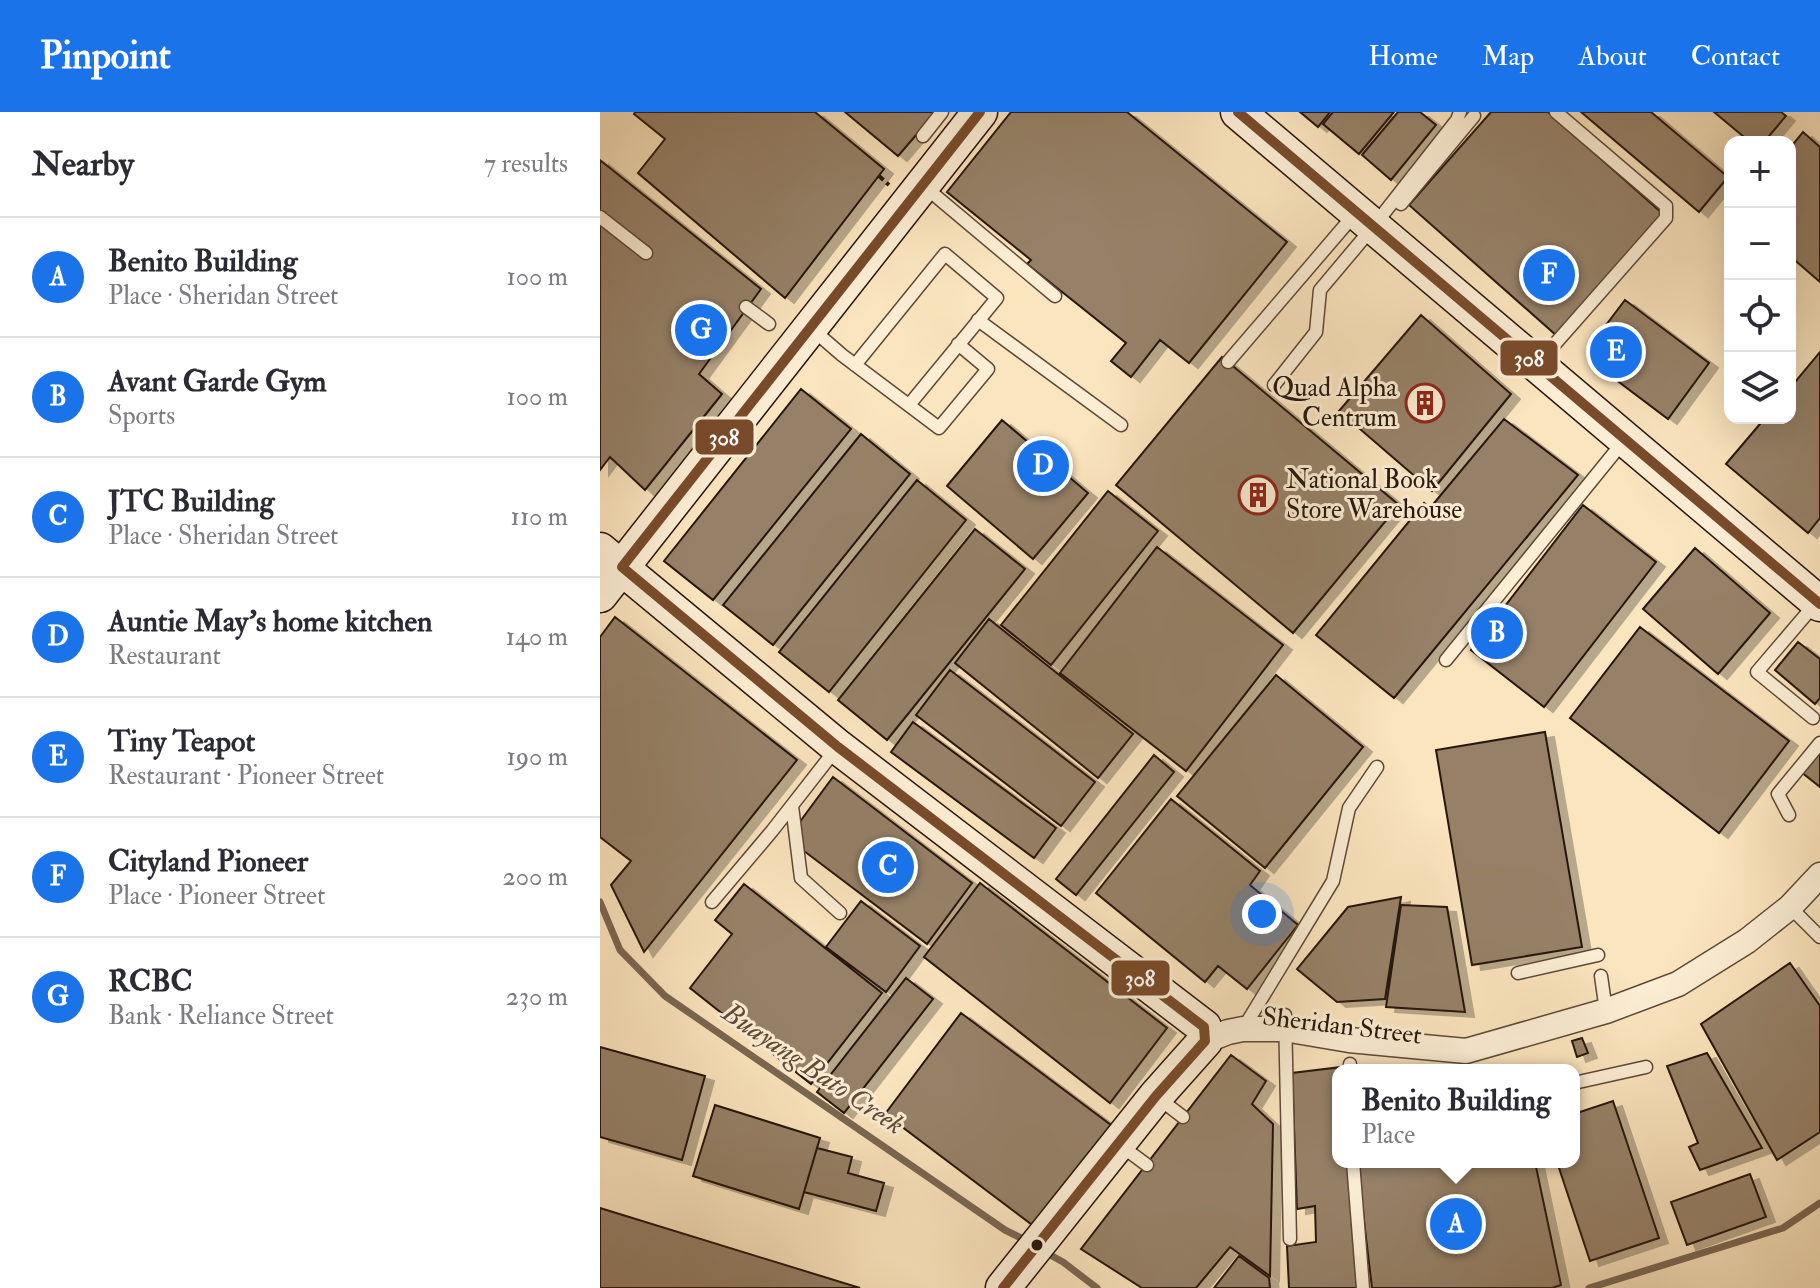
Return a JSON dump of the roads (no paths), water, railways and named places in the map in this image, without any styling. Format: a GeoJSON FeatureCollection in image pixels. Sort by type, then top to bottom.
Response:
{"type":"FeatureCollection","features":[{"type":"Feature","properties":{"kind":"main road"},"geometry":{"type":"LineString","coordinates":[[1238,112],[1819,603]]}},
{"type":"Feature","properties":{"kind":"main road"},"geometry":{"type":"LineString","coordinates":[[600,595],[611,559],[810,328],[906,185],[964,114]]}},
{"type":"Feature","properties":{"kind":"main road"},"geometry":{"type":"LineString","coordinates":[[611,559],[1054,920],[1205,1034],[1003,1288]]}},
{"type":"Feature","properties":{"kind":"street","name":"Sheridan Street"},"geometry":{"type":"LineString","coordinates":[[1205,1034],[1247,1022],[1284,1022],[1349,1040],[1466,1051],[1606,1011],[1678,984],[1747,941],[1790,907],[1820,875]]}},
{"type":"Feature","properties":{"kind":"lane"},"geometry":{"type":"LineString","coordinates":[[1274,385],[1316,332],[1320,290],[1370,223],[1457,120],[1460,112]]}},
{"type":"Feature","properties":{"kind":"lane"},"geometry":{"type":"LineString","coordinates":[[1537,365],[1666,218],[1666,206],[1649,189],[1556,112]]}},
{"type":"Feature","properties":{"kind":"lane"},"geometry":{"type":"LineString","coordinates":[[923,136],[964,114]]}},
{"type":"Feature","properties":{"kind":"lane"},"geometry":{"type":"LineString","coordinates":[[1228,362],[1474,116]]}},
{"type":"Feature","properties":{"kind":"lane"},"geometry":{"type":"LineString","coordinates":[[906,185],[1055,296]]}},
{"type":"Feature","properties":{"kind":"lane"},"geometry":{"type":"LineString","coordinates":[[600,217],[646,253]]}},
{"type":"Feature","properties":{"kind":"lane"},"geometry":{"type":"LineString","coordinates":[[855,365],[945,254],[997,298],[909,405]]}},
{"type":"Feature","properties":{"kind":"lane"},"geometry":{"type":"LineString","coordinates":[[746,307],[763,320]]}},
{"type":"Feature","properties":{"kind":"lane"},"geometry":{"type":"LineString","coordinates":[[978,320],[1121,425]]}},
{"type":"Feature","properties":{"kind":"lane"},"geometry":{"type":"LineString","coordinates":[[810,328],[939,428],[988,369],[958,344]]}},
{"type":"Feature","properties":{"kind":"lane"},"geometry":{"type":"LineString","coordinates":[[1446,660],[1625,439]]}},
{"type":"Feature","properties":{"kind":"lane"},"geometry":{"type":"LineString","coordinates":[[1813,718],[1757,672],[1819,603]]}},
{"type":"Feature","properties":{"kind":"lane"},"geometry":{"type":"LineString","coordinates":[[1789,815],[1778,794],[1820,743]]}},
{"type":"Feature","properties":{"kind":"lane"},"geometry":{"type":"LineString","coordinates":[[712,902],[838,747]]}},
{"type":"Feature","properties":{"kind":"lane"},"geometry":{"type":"LineString","coordinates":[[1247,1022],[1333,881],[1349,808],[1377,767]]}},
{"type":"Feature","properties":{"kind":"lane"},"geometry":{"type":"LineString","coordinates":[[792,806],[801,878],[840,913]]}},
{"type":"Feature","properties":{"kind":"lane"},"geometry":{"type":"LineString","coordinates":[[1790,907],[1820,937]]}},
{"type":"Feature","properties":{"kind":"lane"},"geometry":{"type":"LineString","coordinates":[[1518,973],[1598,955]]}},
{"type":"Feature","properties":{"kind":"lane"},"geometry":{"type":"LineString","coordinates":[[1601,976],[1606,1011]]}},
{"type":"Feature","properties":{"kind":"lane"},"geometry":{"type":"LineString","coordinates":[[1284,1022],[1290,1239]]}},
{"type":"Feature","properties":{"kind":"lane"},"geometry":{"type":"LineString","coordinates":[[1580,1082],[1646,1067]]}},
{"type":"Feature","properties":{"kind":"lane"},"geometry":{"type":"LineString","coordinates":[[1156,1096],[1183,1117]]}},
{"type":"Feature","properties":{"kind":"lane"},"geometry":{"type":"LineString","coordinates":[[1119,1144],[1147,1165]]}},
{"type":"Feature","properties":{"kind":"lane"},"geometry":{"type":"LineString","coordinates":[[1353,1168],[1363,1288]]}},
{"type":"Feature","properties":{"kind":"waterway","name":"Buayang Bato Creek"},"geometry":{"type":"LineString","coordinates":[[600,902],[620,950],[665,996],[1005,1230],[1027,1241]]}},
{"type":"Feature","properties":{"kind":"waterway","name":"Buayang Bato Creek"},"geometry":{"type":"LineString","coordinates":[[1589,1288],[1783,1228],[1820,1203]]}},
{"type":"Feature","properties":{"kind":"waterway","name":"Buayang Bato Creek"},"geometry":{"type":"LineString","coordinates":[[1043,1251],[1097,1288]]}},
{"type":"Feature","properties":{"kind":"place","name":"Cityland Pioneer"},"geometry":{"type":"Point","coordinates":[1549,275]}},
{"type":"Feature","properties":{"kind":"place","name":"RCBC"},"geometry":{"type":"Point","coordinates":[701,330]}},
{"type":"Feature","properties":{"kind":"place","name":"Tiny Teapot"},"geometry":{"type":"Point","coordinates":[1616,352]}},
{"type":"Feature","properties":{"kind":"place","name":"Quad Alpha Centrum"},"geometry":{"type":"Point","coordinates":[1425,403]}},
{"type":"Feature","properties":{"kind":"place","name":"Auntie May's home kitchen"},"geometry":{"type":"Point","coordinates":[1043,466]}},
{"type":"Feature","properties":{"kind":"place","name":"National Book Store Warehouse"},"geometry":{"type":"Point","coordinates":[1258,495]}},
{"type":"Feature","properties":{"kind":"place","name":"Avant Garde Gym"},"geometry":{"type":"Point","coordinates":[1497,633]}},
{"type":"Feature","properties":{"kind":"place","name":"JTC Building"},"geometry":{"type":"Point","coordinates":[888,867]}},
{"type":"Feature","properties":{"kind":"place","name":"Benito Building"},"geometry":{"type":"Point","coordinates":[1456,1224]}}]}
